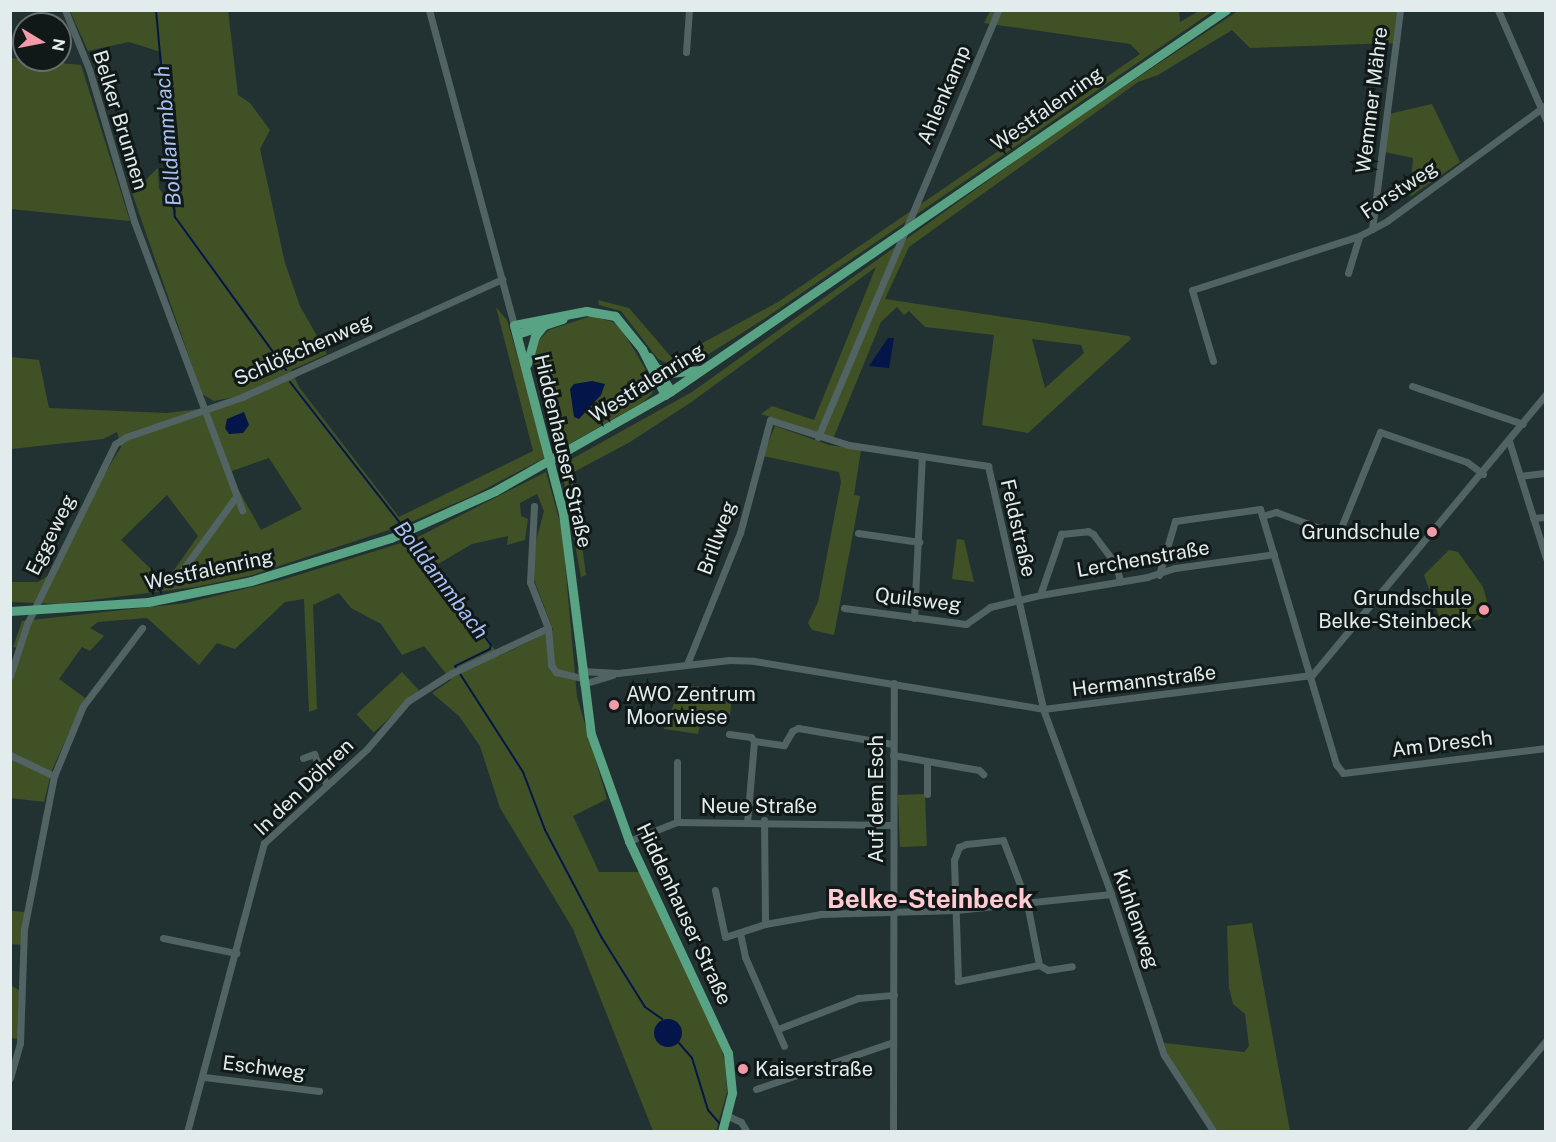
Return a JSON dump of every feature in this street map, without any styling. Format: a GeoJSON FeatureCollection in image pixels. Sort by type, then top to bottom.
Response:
{"type":"FeatureCollection","features":[{"type":"Feature","properties":{"kind":"main road","name":"Westfalenring"},"geometry":{"type":"LineString","coordinates":[[10,611],[139,603],[204,592],[340,556],[456,510],[544,466],[705,369],[1071,113],[1226,10]]}},
{"type":"Feature","properties":{"kind":"main road"},"geometry":{"type":"LineString","coordinates":[[515,329],[572,314],[600,311],[615,316],[660,369],[670,374],[705,369]]}},
{"type":"Feature","properties":{"kind":"main road"},"geometry":{"type":"LineString","coordinates":[[515,329],[543,326],[572,314]]}},
{"type":"Feature","properties":{"kind":"main road"},"geometry":{"type":"LineString","coordinates":[[526,368],[535,336],[543,326]]}},
{"type":"Feature","properties":{"kind":"main road","name":"Hiddenhauser Straße"},"geometry":{"type":"LineString","coordinates":[[515,329],[548,451],[568,547],[582,678],[605,780],[629,841],[725,1045],[732,1076],[726,1123]]}},
{"type":"Feature","properties":{"kind":"main road"},"geometry":{"type":"LineString","coordinates":[[642,349],[668,393]]}},
{"type":"Feature","properties":{"kind":"main road"},"geometry":{"type":"LineString","coordinates":[[660,369],[668,393]]}},
{"type":"Feature","properties":{"kind":"street","name":"Belker Brunnen"},"geometry":{"type":"LineString","coordinates":[[65,10],[89,69],[134,221],[235,498],[242,510]]}},
{"type":"Feature","properties":{"kind":"street","name":"Hiddenhauser Straße"},"geometry":{"type":"LineString","coordinates":[[429,10],[515,329]]}},
{"type":"Feature","properties":{"kind":"street"},"geometry":{"type":"LineString","coordinates":[[686,52],[689,10]]}},
{"type":"Feature","properties":{"kind":"street","name":"Ahlenkamp"},"geometry":{"type":"LineString","coordinates":[[818,437],[998,10]]}},
{"type":"Feature","properties":{"kind":"street","name":"Wemmer Mähre"},"geometry":{"type":"LineString","coordinates":[[1372,229],[1400,10]]}},
{"type":"Feature","properties":{"kind":"street"},"geometry":{"type":"LineString","coordinates":[[1498,10],[1543,107],[1545,120]]}},
{"type":"Feature","properties":{"kind":"street","name":"Forstweg"},"geometry":{"type":"LineString","coordinates":[[1213,361],[1192,290],[1359,236],[1543,107]]}},
{"type":"Feature","properties":{"kind":"street"},"geometry":{"type":"LineString","coordinates":[[1348,273],[1359,236]]}},
{"type":"Feature","properties":{"kind":"street","name":"Schlößchenweg"},"geometry":{"type":"LineString","coordinates":[[115,444],[126,437],[242,396],[502,279]]}},
{"type":"Feature","properties":{"kind":"street"},"geometry":{"type":"LineString","coordinates":[[1412,386],[1523,424]]}},
{"type":"Feature","properties":{"kind":"street"},"geometry":{"type":"LineString","coordinates":[[1311,675],[1483,474],[1545,394]]}},
{"type":"Feature","properties":{"kind":"street","name":"Feldstraße"},"geometry":{"type":"LineString","coordinates":[[770,420],[818,437],[988,466],[1043,709]]}},
{"type":"Feature","properties":{"kind":"street","name":"Brillweg"},"geometry":{"type":"LineString","coordinates":[[687,664],[740,533],[770,420]]}},
{"type":"Feature","properties":{"kind":"street"},"geometry":{"type":"LineString","coordinates":[[1159,575],[1175,521],[1276,512],[1333,532],[1340,530],[1380,432],[1467,462],[1483,474]]}},
{"type":"Feature","properties":{"kind":"street"},"geometry":{"type":"LineString","coordinates":[[1509,441],[1545,558]]}},
{"type":"Feature","properties":{"kind":"street","name":"Eggeweg"},"geometry":{"type":"LineString","coordinates":[[10,676],[27,624],[115,444]]}},
{"type":"Feature","properties":{"kind":"street"},"geometry":{"type":"LineString","coordinates":[[914,618],[922,456]]}},
{"type":"Feature","properties":{"kind":"street"},"geometry":{"type":"LineString","coordinates":[[1520,476],[1545,473]]}},
{"type":"Feature","properties":{"kind":"street"},"geometry":{"type":"LineString","coordinates":[[179,574],[235,498]]}},
{"type":"Feature","properties":{"kind":"street","name":"Hiddenhauser Straße"},"geometry":{"type":"LineString","coordinates":[[534,506],[530,582],[548,628]]}},
{"type":"Feature","properties":{"kind":"street"},"geometry":{"type":"LineString","coordinates":[[1261,513],[1311,675]]}},
{"type":"Feature","properties":{"kind":"street"},"geometry":{"type":"LineString","coordinates":[[1533,518],[1545,517]]}},
{"type":"Feature","properties":{"kind":"street"},"geometry":{"type":"LineString","coordinates":[[1040,595],[1061,534],[1088,531],[1093,534],[1116,564],[1120,582]]}},
{"type":"Feature","properties":{"kind":"street"},"geometry":{"type":"LineString","coordinates":[[858,533],[919,542]]}},
{"type":"Feature","properties":{"kind":"street","name":"Lerchenstraße"},"geometry":{"type":"LineString","coordinates":[[1018,601],[1040,595],[1159,575],[1175,568],[1274,554]]}},
{"type":"Feature","properties":{"kind":"street","name":"Quilsweg"},"geometry":{"type":"LineString","coordinates":[[844,608],[966,624],[990,606],[1018,601]]}},
{"type":"Feature","properties":{"kind":"street"},"geometry":{"type":"LineString","coordinates":[[10,1078],[21,1037],[24,929],[54,776],[83,706],[142,628]]}},
{"type":"Feature","properties":{"kind":"street"},"geometry":{"type":"LineString","coordinates":[[548,628],[551,665],[556,672],[582,678]]}},
{"type":"Feature","properties":{"kind":"street","name":"In den Döhren"},"geometry":{"type":"LineString","coordinates":[[187,1131],[204,1077],[264,843],[367,749],[408,701],[455,672],[548,628]]}},
{"type":"Feature","properties":{"kind":"street","name":"Hermannstraße"},"geometry":{"type":"LineString","coordinates":[[582,678],[687,664],[754,661],[1043,709],[1311,675]]}},
{"type":"Feature","properties":{"kind":"street","name":"Hermannstraße"},"geometry":{"type":"LineString","coordinates":[[582,678],[618,673]]}},
{"type":"Feature","properties":{"kind":"street","name":"Am Dresch"},"geometry":{"type":"LineString","coordinates":[[1311,675],[1336,764],[1343,773],[1545,748]]}},
{"type":"Feature","properties":{"kind":"street","name":"Auf dem Esch"},"geometry":{"type":"LineString","coordinates":[[893,1131],[894,683]]}},
{"type":"Feature","properties":{"kind":"street","name":"Kuhlenweg"},"geometry":{"type":"LineString","coordinates":[[1043,709],[1111,894],[1164,1055],[1214,1131]]}},
{"type":"Feature","properties":{"kind":"street"},"geometry":{"type":"LineString","coordinates":[[729,734],[751,737],[754,741],[784,745],[792,731],[798,728],[893,744]]}},
{"type":"Feature","properties":{"kind":"street"},"geometry":{"type":"LineString","coordinates":[[747,823],[754,741]]}},
{"type":"Feature","properties":{"kind":"street"},"geometry":{"type":"LineString","coordinates":[[303,758],[314,754],[326,784]]}},
{"type":"Feature","properties":{"kind":"street"},"geometry":{"type":"LineString","coordinates":[[10,755],[54,776]]}},
{"type":"Feature","properties":{"kind":"street"},"geometry":{"type":"LineString","coordinates":[[893,755],[979,770],[983,774]]}},
{"type":"Feature","properties":{"kind":"street"},"geometry":{"type":"LineString","coordinates":[[927,761],[927,794]]}},
{"type":"Feature","properties":{"kind":"street"},"geometry":{"type":"LineString","coordinates":[[677,762],[677,822]]}},
{"type":"Feature","properties":{"kind":"street"},"geometry":{"type":"LineString","coordinates":[[764,820],[765,924]]}},
{"type":"Feature","properties":{"kind":"street","name":"Neue Straße"},"geometry":{"type":"LineString","coordinates":[[629,841],[677,822],[747,823],[764,820],[892,825]]}},
{"type":"Feature","properties":{"kind":"street"},"geometry":{"type":"LineString","coordinates":[[1039,965],[1027,903],[1003,840],[959,847],[954,860],[958,981],[1039,965],[1048,970],[1072,966]]}},
{"type":"Feature","properties":{"kind":"street"},"geometry":{"type":"LineString","coordinates":[[715,890],[725,937],[765,924],[821,914],[893,910],[956,910],[1111,894]]}},
{"type":"Feature","properties":{"kind":"street"},"geometry":{"type":"LineString","coordinates":[[740,933],[748,966],[784,1046]]}},
{"type":"Feature","properties":{"kind":"street"},"geometry":{"type":"LineString","coordinates":[[163,938],[236,952]]}},
{"type":"Feature","properties":{"kind":"street"},"geometry":{"type":"LineString","coordinates":[[777,1029],[858,998],[894,995]]}},
{"type":"Feature","properties":{"kind":"street"},"geometry":{"type":"LineString","coordinates":[[1469,1131],[1545,1041]]}},
{"type":"Feature","properties":{"kind":"street"},"geometry":{"type":"LineString","coordinates":[[756,1089],[893,1042]]}},
{"type":"Feature","properties":{"kind":"street","name":"Eschweg"},"geometry":{"type":"LineString","coordinates":[[204,1077],[320,1091]]}},
{"type":"Feature","properties":{"kind":"street"},"geometry":{"type":"LineString","coordinates":[[726,1123],[741,1122],[747,1131]]}},
{"type":"Feature","properties":{"kind":"green space"},"geometry":{"type":"Polygon","coordinates":[[[228,10],[238,95],[250,103],[270,130],[260,149],[285,263],[300,306],[327,354],[291,370],[299,387],[399,517],[533,451],[496,307],[507,320],[546,457],[472,496],[404,525],[249,576],[195,587],[60,604],[11,602],[11,582],[38,582],[57,570],[92,495],[121,447],[117,432],[103,439],[11,449],[11,357],[39,360],[49,408],[167,413],[199,409],[234,397],[214,401],[202,394],[132,193],[158,168],[159,188],[176,214],[161,52],[129,42],[88,51],[70,12],[228,10]],[[269,458],[232,471],[237,487],[261,530],[302,509],[269,458]],[[167,495],[121,540],[158,576],[172,573],[198,536],[167,495]]]}},
{"type":"Feature","properties":{"kind":"green space"},"geometry":{"type":"Polygon","coordinates":[[[990,11],[1179,11],[1180,22],[1199,11],[1213,11],[764,319],[693,364],[677,368],[658,359],[621,311],[599,305],[598,300],[629,308],[673,359],[778,302],[1140,54],[1130,44],[984,23],[990,11]]]}},
{"type":"Feature","properties":{"kind":"green space"},"geometry":{"type":"Polygon","coordinates":[[[1238,11],[1397,11],[1393,43],[1250,48],[1232,30],[1158,75],[1138,82],[909,247],[885,299],[1129,336],[1131,339],[1028,433],[982,425],[994,335],[925,327],[909,311],[904,315],[897,307],[881,322],[833,439],[761,414],[772,406],[814,420],[876,267],[690,403],[630,442],[572,473],[586,575],[581,577],[561,465],[692,392],[1066,125],[1238,11]],[[1032,339],[1045,388],[1084,353],[1081,345],[1032,339]]]}},
{"type":"Feature","properties":{"kind":"green space"},"geometry":{"type":"Polygon","coordinates":[[[10,58],[12,58],[12,72],[72,72],[72,64],[81,65],[130,221],[11,209],[10,58]]]}},
{"type":"Feature","properties":{"kind":"green space"},"geometry":{"type":"Polygon","coordinates":[[[1432,104],[1460,162],[1410,197],[1413,158],[1380,151],[1385,115],[1432,104]]]}},
{"type":"Feature","properties":{"kind":"green space"},"geometry":{"type":"Polygon","coordinates":[[[591,316],[613,322],[622,330],[655,385],[652,394],[643,402],[557,451],[533,356],[539,340],[549,330],[591,316]]]}},
{"type":"Feature","properties":{"kind":"green space"},"geometry":{"type":"Polygon","coordinates":[[[775,426],[829,445],[861,450],[854,495],[860,496],[834,635],[812,630],[808,623],[818,602],[841,482],[839,472],[763,456],[775,426]]]}},
{"type":"Feature","properties":{"kind":"green space"},"geometry":{"type":"Polygon","coordinates":[[[546,472],[562,529],[577,697],[607,799],[573,816],[599,872],[640,872],[718,1039],[725,1061],[727,1092],[716,1131],[653,1131],[573,929],[500,808],[480,746],[459,716],[432,693],[451,680],[424,646],[402,655],[381,624],[351,608],[339,593],[313,605],[317,709],[309,712],[304,599],[285,602],[235,649],[217,643],[199,665],[147,618],[98,622],[90,628],[104,636],[90,651],[82,647],[59,679],[85,698],[52,770],[44,802],[11,798],[10,672],[21,649],[13,647],[22,621],[186,603],[285,579],[414,539],[546,472]],[[537,494],[520,503],[521,516],[528,519],[525,540],[507,545],[508,536],[472,544],[438,564],[499,656],[553,630],[533,577],[534,549],[544,511],[537,494]]]}},
{"type":"Feature","properties":{"kind":"green space"},"geometry":{"type":"Polygon","coordinates":[[[957,539],[964,540],[974,582],[952,579],[957,539]]]}},
{"type":"Feature","properties":{"kind":"green space"},"geometry":{"type":"Polygon","coordinates":[[[1449,550],[1458,552],[1483,587],[1491,616],[1444,630],[1424,575],[1449,550]]]}},
{"type":"Feature","properties":{"kind":"green space"},"geometry":{"type":"Polygon","coordinates":[[[402,672],[419,690],[374,733],[357,714],[402,672]]]}},
{"type":"Feature","properties":{"kind":"green space"},"geometry":{"type":"Polygon","coordinates":[[[681,686],[733,688],[730,715],[703,710],[698,734],[664,729],[681,686]]]}},
{"type":"Feature","properties":{"kind":"green space"},"geometry":{"type":"Polygon","coordinates":[[[925,794],[927,846],[900,847],[898,795],[925,794]]]}},
{"type":"Feature","properties":{"kind":"green space"},"geometry":{"type":"Polygon","coordinates":[[[11,911],[26,912],[22,945],[11,944],[11,911]]]}},
{"type":"Feature","properties":{"kind":"green space"},"geometry":{"type":"Polygon","coordinates":[[[1252,923],[1290,1131],[1218,1131],[1172,1066],[1164,1043],[1244,1052],[1249,1046],[1245,1014],[1233,1004],[1229,988],[1227,926],[1252,923]]]}},
{"type":"Feature","properties":{"kind":"green space"},"geometry":{"type":"Polygon","coordinates":[[[10,985],[20,991],[19,1039],[11,1038],[10,985]]]}},
{"type":"Feature","properties":{"kind":"shaded area"},"geometry":{"type":"Polygon","coordinates":[[[888,338],[894,338],[889,368],[869,366],[888,338]]]}},
{"type":"Feature","properties":{"kind":"shaded area"},"geometry":{"type":"Polygon","coordinates":[[[592,381],[605,384],[601,395],[579,419],[574,417],[570,389],[574,384],[592,381]]]}},
{"type":"Feature","properties":{"kind":"shaded area"},"geometry":{"type":"Polygon","coordinates":[[[244,412],[249,425],[243,433],[229,434],[225,428],[227,419],[244,412]]]}},
{"type":"Feature","properties":{"kind":"shaded area"},"geometry":{"type":"Polygon","coordinates":[[[668,1019],[678,1023],[682,1033],[678,1043],[668,1047],[658,1043],[654,1033],[658,1023],[668,1019]]]}},
{"type":"Feature","properties":{"kind":"waterway","name":"Bolldammbach"},"geometry":{"type":"LineString","coordinates":[[156,10],[175,217],[286,370]]}},
{"type":"Feature","properties":{"kind":"waterway","name":"Bolldammbach"},"geometry":{"type":"LineString","coordinates":[[290,382],[405,529]]}},
{"type":"Feature","properties":{"kind":"waterway","name":"Bolldammbach"},"geometry":{"type":"LineString","coordinates":[[408,533],[491,645],[490,649],[455,666],[523,772],[545,830],[602,938],[645,1007],[662,1019]]}},
{"type":"Feature","properties":{"kind":"waterway"},"geometry":{"type":"LineString","coordinates":[[679,1043],[692,1058],[708,1110],[720,1124]]}},
{"type":"Feature","properties":{"kind":"place","name":"Grundschule"},"geometry":{"type":"Point","coordinates":[1432,532]}},
{"type":"Feature","properties":{"kind":"place","name":"Grundschule Belke-Steinbeck"},"geometry":{"type":"Point","coordinates":[1484,610]}},
{"type":"Feature","properties":{"kind":"place","name":"AWO Zentrum Moorwiese"},"geometry":{"type":"Point","coordinates":[614,705]}},
{"type":"Feature","properties":{"kind":"place","name":"Kaiserstraße"},"geometry":{"type":"Point","coordinates":[743,1069]}},
{"type":"Feature","properties":{"kind":"district","name":"Belke-Steinbeck"},"geometry":{"type":"Point","coordinates":[930,899]}}]}
